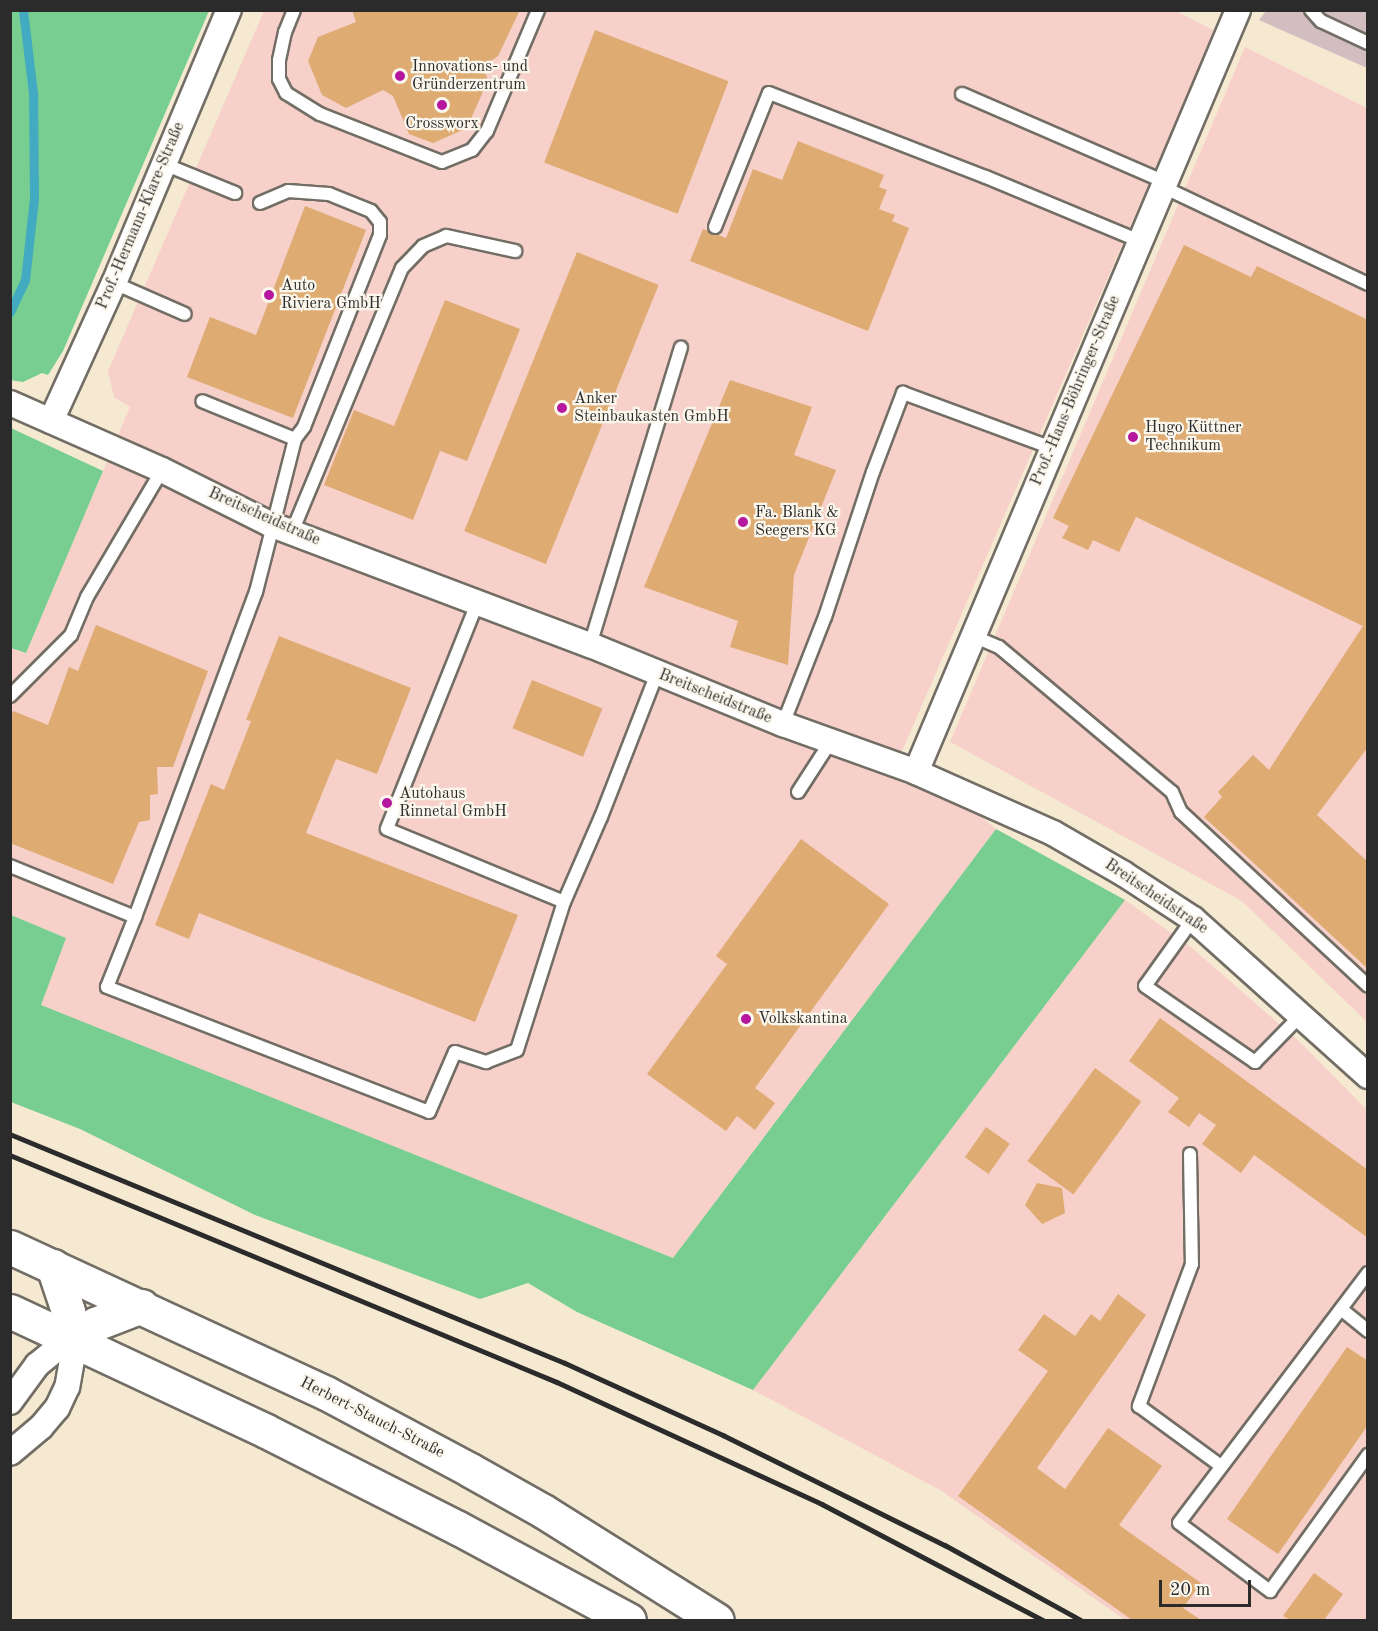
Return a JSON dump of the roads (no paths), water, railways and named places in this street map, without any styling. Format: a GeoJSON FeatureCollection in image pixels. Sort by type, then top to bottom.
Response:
{"type":"FeatureCollection","features":[{"type":"Feature","properties":{"kind":"main road","name":"Herbert-Stauch-Straße"},"geometry":{"type":"LineString","coordinates":[[10,1247],[142,1306],[326,1393],[554,1517],[717,1620]]}},
{"type":"Feature","properties":{"kind":"main road"},"geometry":{"type":"LineString","coordinates":[[53,1266],[68,1311],[70,1338]]}},
{"type":"Feature","properties":{"kind":"main road"},"geometry":{"type":"LineString","coordinates":[[70,1338],[95,1324],[142,1306]]}},
{"type":"Feature","properties":{"kind":"main road"},"geometry":{"type":"LineString","coordinates":[[10,1311],[309,1452],[489,1544],[629,1620]]}},
{"type":"Feature","properties":{"kind":"street","name":"Prof.-Hermann-Klare-Straße"},"geometry":{"type":"LineString","coordinates":[[51,421],[114,283],[230,10]]}},
{"type":"Feature","properties":{"kind":"street","name":"Prof.-Hans-Böhringer-Straße"},"geometry":{"type":"LineString","coordinates":[[916,772],[1238,10]]}},
{"type":"Feature","properties":{"kind":"street","name":"Breitscheidstraße"},"geometry":{"type":"LineString","coordinates":[[10,403],[162,470],[282,528],[590,645],[783,724],[916,772],[1053,833],[1124,874],[1193,919],[1368,1076]]}},
{"type":"Feature","properties":{"kind":"street"},"geometry":{"type":"LineString","coordinates":[[10,1402],[37,1365],[52,1349],[70,1338],[72,1360],[67,1387],[57,1408],[41,1427],[10,1453]]}},
{"type":"Feature","properties":{"kind":"lane"},"geometry":{"type":"LineString","coordinates":[[294,10],[285,32],[279,60],[279,79],[286,93],[320,114],[442,162],[472,150],[487,131],[538,10]]}},
{"type":"Feature","properties":{"kind":"lane"},"geometry":{"type":"LineString","coordinates":[[1311,10],[1321,21],[1368,43]]}},
{"type":"Feature","properties":{"kind":"lane"},"geometry":{"type":"LineString","coordinates":[[715,227],[769,93],[986,177],[1140,241]]}},
{"type":"Feature","properties":{"kind":"lane"},"geometry":{"type":"LineString","coordinates":[[962,94],[1164,184],[1368,284]]}},
{"type":"Feature","properties":{"kind":"lane"},"geometry":{"type":"LineString","coordinates":[[164,164],[235,193]]}},
{"type":"Feature","properties":{"kind":"lane"},"geometry":{"type":"LineString","coordinates":[[260,203],[288,191],[329,194],[371,211],[380,222],[380,235],[303,427],[296,439],[282,528]]}},
{"type":"Feature","properties":{"kind":"lane"},"geometry":{"type":"LineString","coordinates":[[514,251],[446,236],[423,246],[402,268],[282,528],[107,987],[429,1112],[455,1052],[486,1062],[517,1050],[564,902],[601,817],[657,673]]}},
{"type":"Feature","properties":{"kind":"lane"},"geometry":{"type":"LineString","coordinates":[[114,283],[184,314]]}},
{"type":"Feature","properties":{"kind":"lane"},"geometry":{"type":"LineString","coordinates":[[590,645],[681,348]]}},
{"type":"Feature","properties":{"kind":"lane"},"geometry":{"type":"LineString","coordinates":[[783,724],[818,635],[873,472],[903,393],[1052,448]]}},
{"type":"Feature","properties":{"kind":"lane"},"geometry":{"type":"LineString","coordinates":[[202,401],[296,439]]}},
{"type":"Feature","properties":{"kind":"lane"},"geometry":{"type":"LineString","coordinates":[[10,696],[71,635],[87,597],[162,470]]}},
{"type":"Feature","properties":{"kind":"lane"},"geometry":{"type":"LineString","coordinates":[[478,602],[387,829],[564,902]]}},
{"type":"Feature","properties":{"kind":"lane"},"geometry":{"type":"LineString","coordinates":[[973,636],[999,647],[1172,792],[1181,812],[1368,986]]}},
{"type":"Feature","properties":{"kind":"lane"},"geometry":{"type":"LineString","coordinates":[[798,792],[831,741]]}},
{"type":"Feature","properties":{"kind":"lane"},"geometry":{"type":"LineString","coordinates":[[10,866],[135,917]]}},
{"type":"Feature","properties":{"kind":"lane"},"geometry":{"type":"LineString","coordinates":[[1193,919],[1145,986],[1256,1062],[1301,1015]]}},
{"type":"Feature","properties":{"kind":"lane"},"geometry":{"type":"LineString","coordinates":[[1190,1154],[1192,1264],[1139,1406],[1221,1466]]}},
{"type":"Feature","properties":{"kind":"lane"},"geometry":{"type":"LineString","coordinates":[[1368,1273],[1179,1523],[1270,1591],[1368,1455]]}},
{"type":"Feature","properties":{"kind":"lane"},"geometry":{"type":"LineString","coordinates":[[1341,1309],[1368,1331]]}},
{"type":"Feature","properties":{"kind":"waterway"},"geometry":{"type":"LineString","coordinates":[[10,312],[25,280],[34,199],[33,93],[23,10]]}},
{"type":"Feature","properties":{"kind":"railway"},"geometry":{"type":"LineString","coordinates":[[10,1134],[565,1363],[723,1435],[945,1545],[1081,1620]]}},
{"type":"Feature","properties":{"kind":"railway"},"geometry":{"type":"LineString","coordinates":[[10,1155],[557,1382],[822,1504],[1043,1620]]}},
{"type":"Feature","properties":{"kind":"place","name":"Innovations- und Gründerzentrum"},"geometry":{"type":"Point","coordinates":[400,76]}},
{"type":"Feature","properties":{"kind":"place","name":"Crossworx"},"geometry":{"type":"Point","coordinates":[442,105]}},
{"type":"Feature","properties":{"kind":"place","name":"Auto Riviera GmbH"},"geometry":{"type":"Point","coordinates":[269,295]}},
{"type":"Feature","properties":{"kind":"place","name":"Anker Steinbaukasten GmbH"},"geometry":{"type":"Point","coordinates":[562,408]}},
{"type":"Feature","properties":{"kind":"place","name":"Hugo Küttner Technikum"},"geometry":{"type":"Point","coordinates":[1133,437]}},
{"type":"Feature","properties":{"kind":"place","name":"Fa. Blank & Seegers KG"},"geometry":{"type":"Point","coordinates":[743,522]}},
{"type":"Feature","properties":{"kind":"place","name":"Autohaus Rinnetal GmbH"},"geometry":{"type":"Point","coordinates":[387,803]}},
{"type":"Feature","properties":{"kind":"place","name":"Volkskantina"},"geometry":{"type":"Point","coordinates":[746,1019]}}]}
